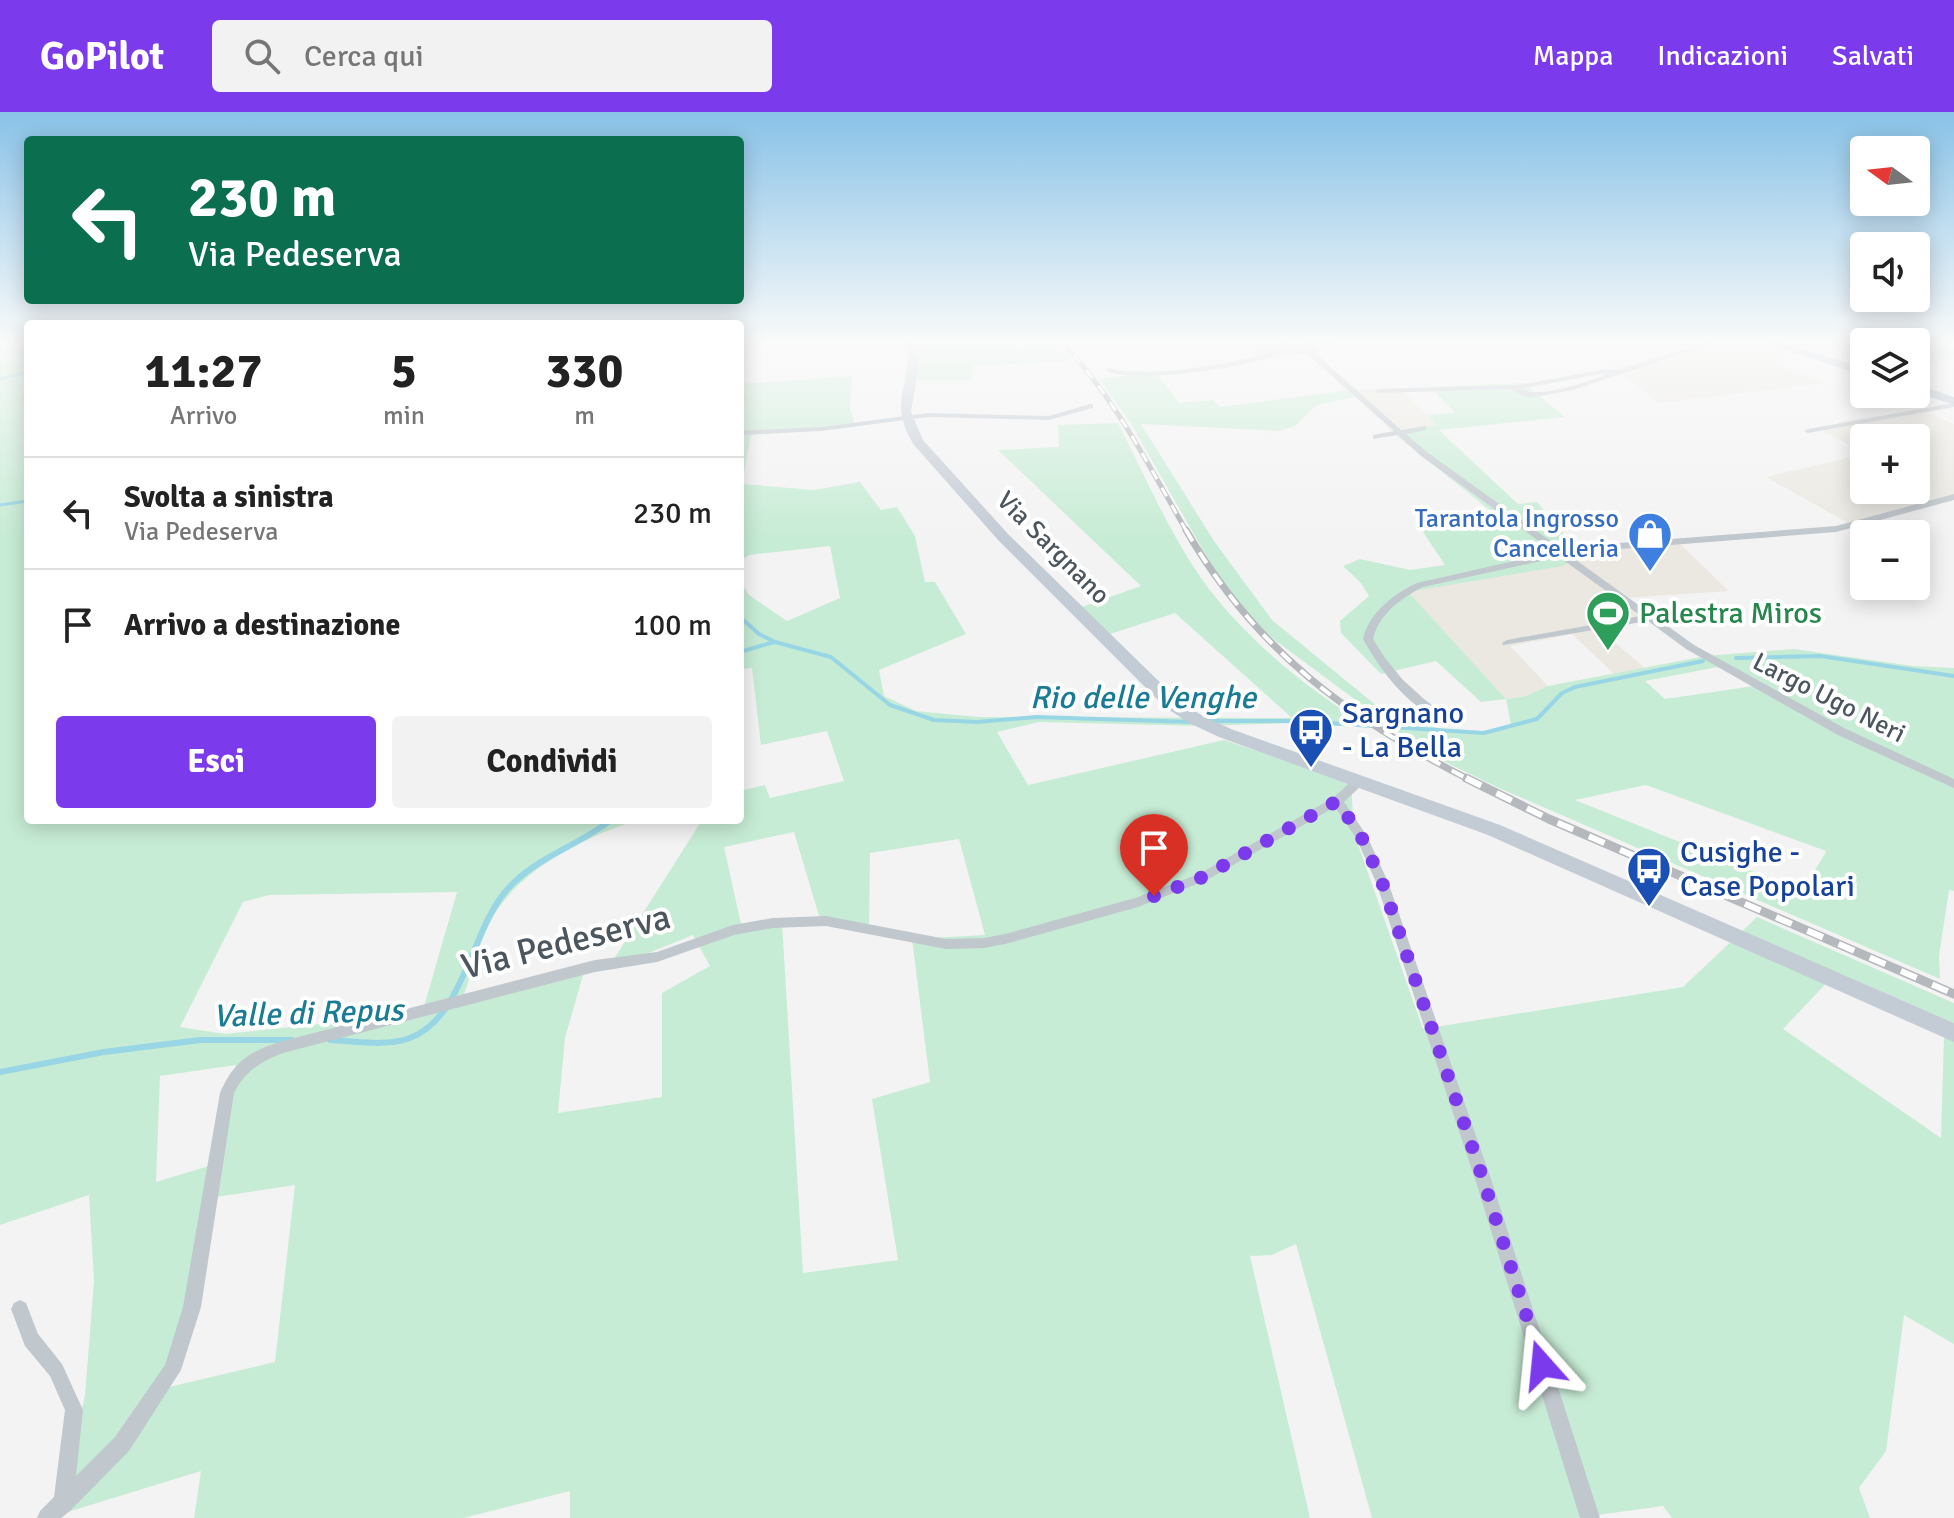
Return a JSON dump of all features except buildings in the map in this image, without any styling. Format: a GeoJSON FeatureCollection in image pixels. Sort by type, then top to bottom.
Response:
{"type":"FeatureCollection","features":[{"type":"Feature","properties":{"kind":"street"},"geometry":{"type":"LineString","coordinates":[[904,406],[905,418]]}},
{"type":"Feature","properties":{"kind":"street"},"geometry":{"type":"LineString","coordinates":[[744,433],[821,429],[940,415],[1034,419],[1066,415],[1090,406]]}},
{"type":"Feature","properties":{"kind":"street","name":"Largo Ugo Neri"},"geometry":{"type":"LineString","coordinates":[[1370,406],[1398,433],[1557,553],[1724,668],[1803,712],[1954,784]]}},
{"type":"Feature","properties":{"kind":"street"},"geometry":{"type":"LineString","coordinates":[[1808,431],[1940,406]]}},
{"type":"Feature","properties":{"kind":"street","name":"Via Sargnano"},"geometry":{"type":"LineString","coordinates":[[905,418],[918,442],[1004,538],[1171,703],[1202,722],[1246,741],[1494,830],[1954,1033]]}},
{"type":"Feature","properties":{"kind":"street"},"geometry":{"type":"LineString","coordinates":[[1376,437],[1423,428]]}},
{"type":"Feature","properties":{"kind":"street"},"geometry":{"type":"LineString","coordinates":[[1441,716],[1421,703],[1368,639],[1371,626],[1407,589],[1557,553],[1819,531],[1954,497]]}},
{"type":"Feature","properties":{"kind":"street"},"geometry":{"type":"LineString","coordinates":[[1507,643],[1648,618]]}},
{"type":"Feature","properties":{"kind":"street","name":"Via Pedeserva"},"geometry":{"type":"LineString","coordinates":[[47,1518],[122,1444],[172,1370],[192,1307],[227,1093],[243,1065],[260,1055],[595,966],[657,957],[733,930],[773,923],[826,921],[946,944],[964,945],[1005,939],[1138,902],[1203,877],[1337,801],[1360,780]]}},
{"type":"Feature","properties":{"kind":"street"},"geometry":{"type":"LineString","coordinates":[[1337,801],[1361,836],[1382,882],[1484,1182],[1590,1518]]}},
{"type":"Feature","properties":{"kind":"street"},"geometry":{"type":"LineString","coordinates":[[20,1309],[31,1340],[56,1370],[74,1410],[63,1504]]}},
{"type":"Feature","properties":{"kind":"shaded area"},"geometry":{"type":"Polygon","coordinates":[[[1366,406],[1417,406],[1437,425],[1392,432],[1366,406]]]}},
{"type":"Feature","properties":{"kind":"shaded area"},"geometry":{"type":"Polygon","coordinates":[[[1925,411],[1954,424],[1954,495],[1930,502],[1930,424],[1850,424],[1850,445],[1823,431],[1843,421],[1925,411]]]}},
{"type":"Feature","properties":{"kind":"shaded area"},"geometry":{"type":"Polygon","coordinates":[[[1850,457],[1850,504],[1922,504],[1864,520],[1850,520],[1850,524],[1766,477],[1850,457]]]}},
{"type":"Feature","properties":{"kind":"shaded area"},"geometry":{"type":"Polygon","coordinates":[[[1677,541],[1729,591],[1623,598],[1650,618],[1599,629],[1645,668],[1614,674],[1572,634],[1510,646],[1548,686],[1526,696],[1506,699],[1407,592],[1563,566],[1576,548],[1677,541]]]}},
{"type":"Feature","properties":{"kind":"green space"},"geometry":{"type":"Polygon","coordinates":[[[0,406],[24,406],[24,824],[626,824],[553,858],[515,888],[489,924],[460,1006],[583,975],[565,1038],[558,1113],[662,1097],[662,993],[710,966],[693,935],[607,970],[699,824],[744,824],[744,790],[765,785],[770,798],[844,781],[827,731],[761,745],[752,668],[744,669],[744,587],[749,595],[787,621],[840,598],[830,546],[749,555],[744,558],[744,484],[814,490],[860,482],[881,510],[897,507],[915,536],[925,582],[935,582],[966,634],[879,670],[884,696],[916,711],[978,717],[1292,718],[1175,613],[1107,635],[1079,608],[1141,586],[998,450],[1059,447],[1058,425],[1118,423],[1175,536],[1217,599],[1250,635],[1289,670],[1331,702],[1373,728],[1295,723],[1201,726],[1039,722],[997,732],[1028,785],[1224,740],[1351,782],[1354,833],[1423,1029],[1683,987],[1757,917],[1954,1003],[1954,1023],[1837,972],[1783,1029],[1941,1138],[1944,1037],[1954,1041],[1954,1344],[1904,1315],[1886,1451],[1859,1488],[1870,1518],[1672,1518],[1663,1506],[1576,1518],[1372,1518],[1296,1244],[1272,1255],[1250,1256],[1310,1518],[570,1518],[570,1491],[463,1518],[194,1518],[201,1471],[58,1515],[85,1395],[94,1281],[89,1195],[0,1225],[0,406]],[[794,832],[724,847],[741,924],[782,922],[803,1273],[898,1260],[872,1099],[930,1082],[912,939],[985,935],[959,839],[870,853],[869,929],[819,916],[794,832]],[[457,892],[269,895],[243,902],[180,1027],[225,1034],[347,1021],[383,1027],[421,1017],[457,892]],[[236,1065],[160,1076],[156,1182],[222,1162],[236,1065]],[[295,1185],[216,1197],[165,1388],[275,1362],[295,1185]]]}},
{"type":"Feature","properties":{"kind":"green space"},"geometry":{"type":"Polygon","coordinates":[[[744,406],[850,406],[855,427],[751,435],[744,473],[744,406]]]}},
{"type":"Feature","properties":{"kind":"green space"},"geometry":{"type":"Polygon","coordinates":[[[1118,406],[1316,406],[1295,426],[1280,431],[1141,424],[1214,541],[1272,620],[1389,716],[1414,711],[1439,730],[1478,732],[1511,725],[1506,699],[1526,696],[1548,686],[1706,656],[1794,649],[1913,666],[1954,668],[1954,891],[1949,890],[1939,956],[1940,979],[1499,788],[1427,753],[1272,638],[1228,594],[1118,406]],[[1723,666],[1645,681],[1665,699],[1754,686],[1723,666]],[[1646,785],[1575,800],[1802,891],[1826,851],[1646,785]]]}},
{"type":"Feature","properties":{"kind":"green space"},"geometry":{"type":"Polygon","coordinates":[[[1448,406],[1551,406],[1565,417],[1439,430],[1518,504],[1537,502],[1581,554],[1563,566],[1408,592],[1506,699],[1481,702],[1436,661],[1381,674],[1341,633],[1340,621],[1369,596],[1343,566],[1360,559],[1410,570],[1445,565],[1423,532],[1439,521],[1501,519],[1392,432],[1436,425],[1427,415],[1455,413],[1448,406]]]}},
{"type":"Feature","properties":{"kind":"waterway","name":"Rio delle Venghe"},"geometry":{"type":"LineString","coordinates":[[0,505],[24,502]]}},
{"type":"Feature","properties":{"kind":"waterway","name":"Rio delle Venghe"},"geometry":{"type":"LineString","coordinates":[[744,621],[759,634],[775,642],[831,657],[890,705],[934,720],[977,722],[1037,717],[1192,722]]}},
{"type":"Feature","properties":{"kind":"waterway","name":"Valle di Repus"},"geometry":{"type":"LineString","coordinates":[[744,651],[774,642]]}},
{"type":"Feature","properties":{"kind":"waterway","name":"Rio delle Venghe"},"geometry":{"type":"LineString","coordinates":[[1736,658],[1820,656],[1954,676]]}},
{"type":"Feature","properties":{"kind":"waterway","name":"Rio delle Venghe"},"geometry":{"type":"LineString","coordinates":[[1210,721],[1297,721],[1484,733],[1537,719],[1562,693],[1575,687],[1703,661]]}},
{"type":"Feature","properties":{"kind":"waterway","name":"Valle di Repus"},"geometry":{"type":"LineString","coordinates":[[330,1040],[370,1043],[401,1041],[428,1028],[454,994],[483,929],[505,892],[528,870],[605,824]]}},
{"type":"Feature","properties":{"kind":"waterway","name":"Valle di Repus"},"geometry":{"type":"LineString","coordinates":[[0,1072],[104,1052],[200,1040],[292,1040]]}},
{"type":"Feature","properties":{"kind":"railway"},"geometry":{"type":"LineString","coordinates":[[1112,406],[1187,532]]}},
{"type":"Feature","properties":{"kind":"railway"},"geometry":{"type":"LineString","coordinates":[[1186,530],[1213,573],[1243,611],[1274,646],[1308,677],[1384,732],[1470,780]]}},
{"type":"Feature","properties":{"kind":"railway"},"geometry":{"type":"LineString","coordinates":[[1470,780],[1549,819],[1954,994]]}},
{"type":"Feature","properties":{"kind":"place","name":"Tarantola Ingrosso Cancelleria"},"geometry":{"type":"Point","coordinates":[1650,573]}},
{"type":"Feature","properties":{"kind":"place","name":"Palestra Miros"},"geometry":{"type":"Point","coordinates":[1608,652]}},
{"type":"Feature","properties":{"kind":"place","name":"Sargnano - La Bella"},"geometry":{"type":"Point","coordinates":[1311,769]}},
{"type":"Feature","properties":{"kind":"place","name":"Cusighe - Case Popolari"},"geometry":{"type":"Point","coordinates":[1649,908]}},
{"type":"Feature","properties":{"kind":"route"},"geometry":{"type":"LineString","coordinates":[[1154,896],[1233,862],[1337,801],[1361,836],[1382,882],[1484,1182],[1542,1365]]}}]}
